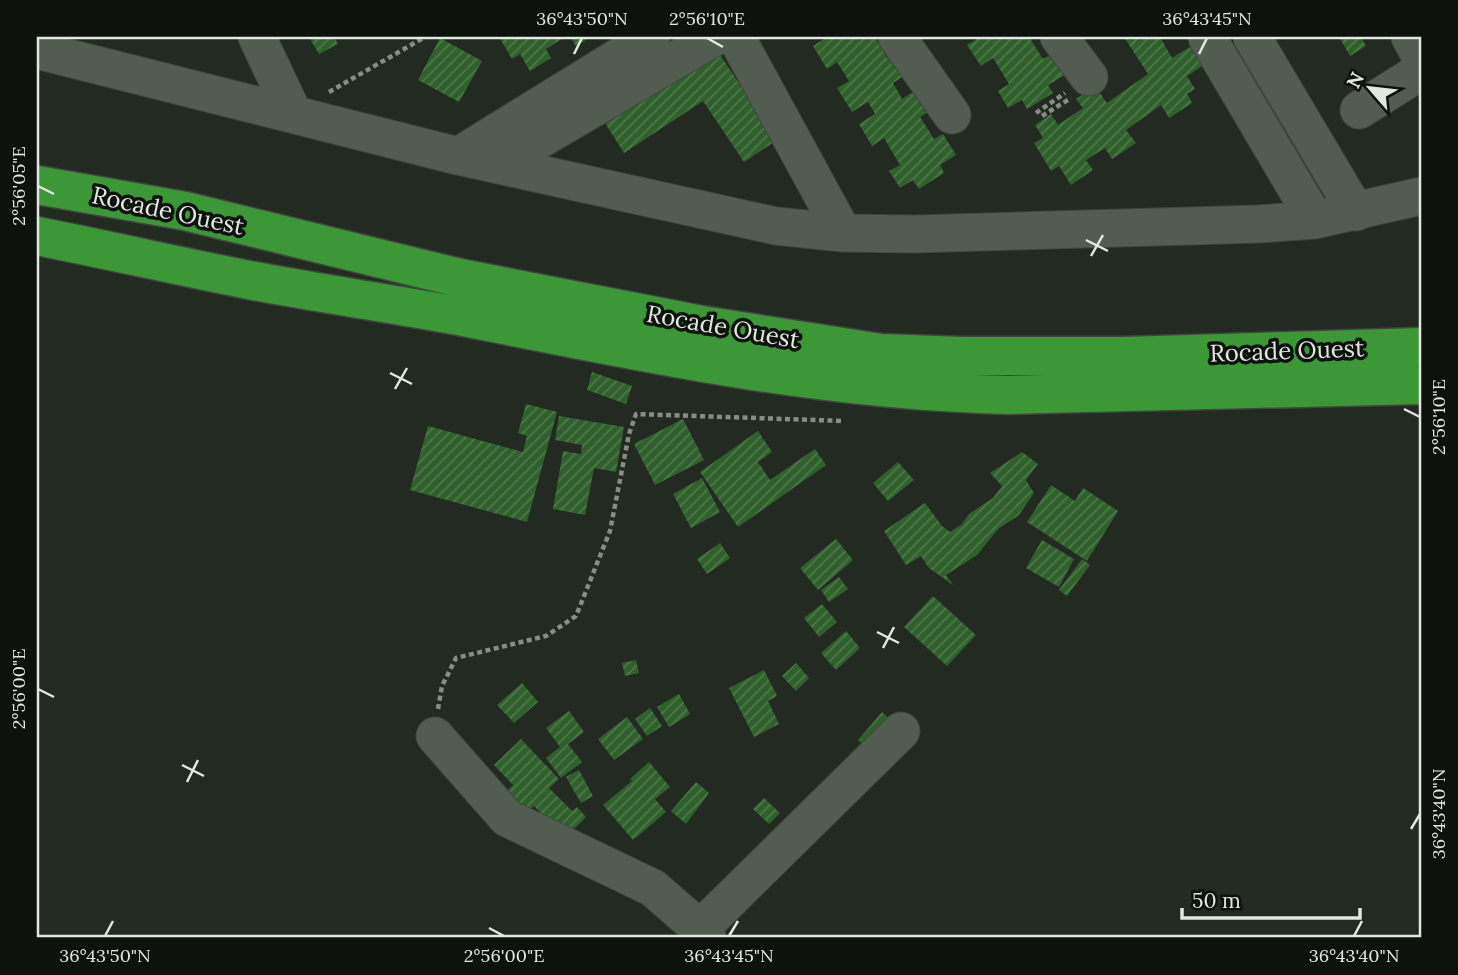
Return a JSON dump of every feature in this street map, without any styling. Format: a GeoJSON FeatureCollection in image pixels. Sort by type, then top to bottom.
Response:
{"type":"FeatureCollection","features":[{"type":"Feature","properties":{"kind":"highway"},"geometry":{"type":"LineString","coordinates":[[37,168],[185,211]]}},
{"type":"Feature","properties":{"kind":"highway","name":"Rocade Ouest"},"geometry":{"type":"LineString","coordinates":[[37,185],[185,211],[460,278],[702,325],[881,353],[1123,356],[1421,347]]}},
{"type":"Feature","properties":{"kind":"highway","name":"Rocade Ouest"},"geometry":{"type":"LineString","coordinates":[[37,236],[250,280],[451,315],[696,363],[870,388],[1008,395],[1421,385]]}},
{"type":"Feature","properties":{"kind":"highway"},"geometry":{"type":"LineString","coordinates":[[37,253],[250,280]]}},
{"type":"Feature","properties":{"kind":"street"},"geometry":{"type":"LineString","coordinates":[[257,37],[293,113]]}},
{"type":"Feature","properties":{"kind":"street"},"geometry":{"type":"LineString","coordinates":[[458,156],[651,37]]}},
{"type":"Feature","properties":{"kind":"street"},"geometry":{"type":"LineString","coordinates":[[498,164],[715,37]]}},
{"type":"Feature","properties":{"kind":"street"},"geometry":{"type":"LineString","coordinates":[[736,37],[843,233]]}},
{"type":"Feature","properties":{"kind":"street"},"geometry":{"type":"LineString","coordinates":[[897,37],[952,115]]}},
{"type":"Feature","properties":{"kind":"street"},"geometry":{"type":"LineString","coordinates":[[1059,37],[1078,89]]}},
{"type":"Feature","properties":{"kind":"street"},"geometry":{"type":"LineString","coordinates":[[1208,37],[1315,220]]}},
{"type":"Feature","properties":{"kind":"street"},"geometry":{"type":"LineString","coordinates":[[1252,37],[1356,212]]}},
{"type":"Feature","properties":{"kind":"street"},"geometry":{"type":"LineString","coordinates":[[1409,37],[1421,57]]}},
{"type":"Feature","properties":{"kind":"street"},"geometry":{"type":"LineString","coordinates":[[37,50],[458,156],[776,226],[843,233],[915,234],[1315,220],[1421,197]]}},
{"type":"Feature","properties":{"kind":"street"},"geometry":{"type":"LineString","coordinates":[[1359,110],[1421,71]]}},
{"type":"Feature","properties":{"kind":"street"},"geometry":{"type":"LineString","coordinates":[[435,736],[507,818],[653,888],[704,933],[901,731]]}},
{"type":"Feature","properties":{"kind":"path"},"geometry":{"type":"LineString","coordinates":[[293,113],[425,37]]}},
{"type":"Feature","properties":{"kind":"path"},"geometry":{"type":"LineString","coordinates":[[1042,116],[1078,89]]}},
{"type":"Feature","properties":{"kind":"path"},"geometry":{"type":"LineString","coordinates":[[435,736],[442,686],[456,658],[546,636],[576,617],[610,531],[629,434],[636,414],[844,421]]}},
{"type":"Feature","properties":{"kind":"building"},"geometry":{"type":"Polygon","coordinates":[[[309,37],[334,37],[338,44],[319,54],[309,37]]]}},
{"type":"Feature","properties":{"kind":"building"},"geometry":{"type":"Polygon","coordinates":[[[499,37],[565,37],[546,49],[551,58],[530,71],[520,54],[512,59],[499,37]]]}},
{"type":"Feature","properties":{"kind":"building"},"geometry":{"type":"Polygon","coordinates":[[[570,37],[591,37],[576,46],[570,37]]]}},
{"type":"Feature","properties":{"kind":"building"},"geometry":{"type":"Polygon","coordinates":[[[827,37],[875,37],[888,59],[898,53],[910,72],[893,83],[902,99],[919,88],[932,109],[920,117],[934,139],[943,134],[956,155],[940,165],[944,173],[919,189],[913,180],[900,188],[889,171],[900,165],[884,138],[872,146],[859,124],[875,114],[868,102],[852,112],[837,88],[849,81],[837,62],[827,69],[813,46],[827,37]]]}},
{"type":"Feature","properties":{"kind":"building"},"geometry":{"type":"Polygon","coordinates":[[[980,37],[1029,37],[1043,59],[1052,54],[1065,75],[1048,85],[1053,93],[1027,109],[1022,100],[1008,108],[998,91],[1009,84],[993,58],[981,66],[967,45],[980,37]]]}},
{"type":"Feature","properties":{"kind":"building"},"geometry":{"type":"Polygon","coordinates":[[[1124,37],[1160,37],[1172,58],[1196,43],[1208,62],[1187,76],[1195,89],[1187,94],[1192,103],[1169,118],[1161,105],[1126,130],[1136,143],[1112,159],[1105,148],[1086,160],[1093,170],[1071,185],[1059,166],[1051,171],[1034,143],[1043,138],[1035,125],[1051,114],[1058,125],[1083,108],[1076,99],[1095,86],[1107,103],[1148,74],[1124,37]]]}},
{"type":"Feature","properties":{"kind":"building"},"geometry":{"type":"Polygon","coordinates":[[[1339,37],[1361,37],[1366,46],[1350,56],[1339,37]]]}},
{"type":"Feature","properties":{"kind":"building"},"geometry":{"type":"Polygon","coordinates":[[[440,38],[482,61],[459,102],[418,80],[440,38]]]}},
{"type":"Feature","properties":{"kind":"building"},"geometry":{"type":"Polygon","coordinates":[[[714,46],[777,140],[744,162],[703,101],[624,153],[603,120],[714,46]]]}},
{"type":"Feature","properties":{"kind":"building"},"geometry":{"type":"Polygon","coordinates":[[[592,372],[632,386],[626,404],[587,390],[592,372]]]}},
{"type":"Feature","properties":{"kind":"building"},"geometry":{"type":"Polygon","coordinates":[[[526,404],[557,412],[527,522],[410,490],[428,426],[523,452],[527,436],[518,433],[526,404]]]}},
{"type":"Feature","properties":{"kind":"building"},"geometry":{"type":"Polygon","coordinates":[[[559,416],[624,427],[616,472],[594,468],[585,515],[553,509],[563,451],[581,454],[582,445],[555,440],[559,416]]]}},
{"type":"Feature","properties":{"kind":"building"},"geometry":{"type":"Polygon","coordinates":[[[683,419],[704,460],[655,485],[634,444],[683,419]]]}},
{"type":"Feature","properties":{"kind":"building"},"geometry":{"type":"Polygon","coordinates":[[[758,431],[772,452],[758,462],[770,480],[815,449],[826,465],[738,527],[700,472],[758,431]]]}},
{"type":"Feature","properties":{"kind":"building"},"geometry":{"type":"Polygon","coordinates":[[[1022,452],[1038,464],[1026,480],[1034,493],[1019,515],[998,529],[977,555],[946,575],[953,585],[929,568],[921,556],[906,565],[884,531],[925,503],[942,526],[950,532],[962,524],[969,514],[993,498],[1002,486],[990,473],[1022,452]]]}},
{"type":"Feature","properties":{"kind":"building"},"geometry":{"type":"Polygon","coordinates":[[[898,462],[914,480],[888,501],[873,483],[898,462]]]}},
{"type":"Feature","properties":{"kind":"building"},"geometry":{"type":"Polygon","coordinates":[[[702,478],[720,512],[691,528],[673,494],[702,478]]]}},
{"type":"Feature","properties":{"kind":"building"},"geometry":{"type":"Polygon","coordinates":[[[1051,485],[1075,501],[1083,488],[1118,511],[1087,561],[1027,522],[1051,485]]]}},
{"type":"Feature","properties":{"kind":"building"},"geometry":{"type":"Polygon","coordinates":[[[836,539],[853,560],[818,590],[800,568],[836,539]]]}},
{"type":"Feature","properties":{"kind":"building"},"geometry":{"type":"Polygon","coordinates":[[[1042,540],[1074,559],[1059,587],[1026,568],[1042,540]]]}},
{"type":"Feature","properties":{"kind":"building"},"geometry":{"type":"Polygon","coordinates":[[[720,543],[730,558],[707,574],[697,559],[720,543]]]}},
{"type":"Feature","properties":{"kind":"building"},"geometry":{"type":"Polygon","coordinates":[[[1082,559],[1090,565],[1067,596],[1059,590],[1082,559]]]}},
{"type":"Feature","properties":{"kind":"building"},"geometry":{"type":"Polygon","coordinates":[[[839,577],[848,589],[829,602],[821,590],[839,577]]]}},
{"type":"Feature","properties":{"kind":"building"},"geometry":{"type":"Polygon","coordinates":[[[933,596],[976,635],[947,666],[904,627],[933,596]]]}},
{"type":"Feature","properties":{"kind":"building"},"geometry":{"type":"Polygon","coordinates":[[[822,604],[837,622],[819,637],[804,618],[822,604]]]}},
{"type":"Feature","properties":{"kind":"building"},"geometry":{"type":"Polygon","coordinates":[[[846,631],[860,648],[836,670],[821,653],[846,631]]]}},
{"type":"Feature","properties":{"kind":"building"},"geometry":{"type":"Polygon","coordinates":[[[636,660],[639,673],[625,676],[622,663],[636,660]]]}},
{"type":"Feature","properties":{"kind":"building"},"geometry":{"type":"Polygon","coordinates":[[[796,663],[809,678],[796,691],[782,676],[796,663]]]}},
{"type":"Feature","properties":{"kind":"building"},"geometry":{"type":"Polygon","coordinates":[[[764,670],[777,696],[768,701],[779,724],[754,737],[729,688],[764,670]]]}},
{"type":"Feature","properties":{"kind":"building"},"geometry":{"type":"Polygon","coordinates":[[[522,683],[538,702],[514,723],[497,705],[522,683]]]}},
{"type":"Feature","properties":{"kind":"building"},"geometry":{"type":"Polygon","coordinates":[[[679,694],[690,714],[669,727],[657,707],[679,694]]]}},
{"type":"Feature","properties":{"kind":"building"},"geometry":{"type":"Polygon","coordinates":[[[650,708],[662,726],[647,736],[635,719],[650,708]]]}},
{"type":"Feature","properties":{"kind":"building"},"geometry":{"type":"Polygon","coordinates":[[[569,711],[584,732],[568,744],[582,762],[561,778],[546,758],[560,747],[546,728],[569,711]]]}},
{"type":"Feature","properties":{"kind":"building"},"geometry":{"type":"Polygon","coordinates":[[[882,712],[897,726],[873,754],[858,740],[882,712]]]}},
{"type":"Feature","properties":{"kind":"building"},"geometry":{"type":"Polygon","coordinates":[[[627,717],[643,739],[614,760],[598,739],[627,717]]]}},
{"type":"Feature","properties":{"kind":"building"},"geometry":{"type":"Polygon","coordinates":[[[521,739],[559,779],[549,788],[572,811],[577,807],[586,817],[565,838],[534,806],[519,821],[498,799],[513,785],[494,765],[521,739]]]}},
{"type":"Feature","properties":{"kind":"building"},"geometry":{"type":"Polygon","coordinates":[[[649,762],[670,787],[655,799],[666,812],[633,840],[603,805],[632,781],[630,779],[649,762]]]}},
{"type":"Feature","properties":{"kind":"building"},"geometry":{"type":"Polygon","coordinates":[[[579,770],[593,796],[581,803],[566,777],[579,770]]]}},
{"type":"Feature","properties":{"kind":"building"},"geometry":{"type":"Polygon","coordinates":[[[696,782],[709,793],[686,824],[671,811],[696,782]]]}},
{"type":"Feature","properties":{"kind":"building"},"geometry":{"type":"Polygon","coordinates":[[[764,798],[780,813],[769,824],[753,809],[764,798]]]}}]}
